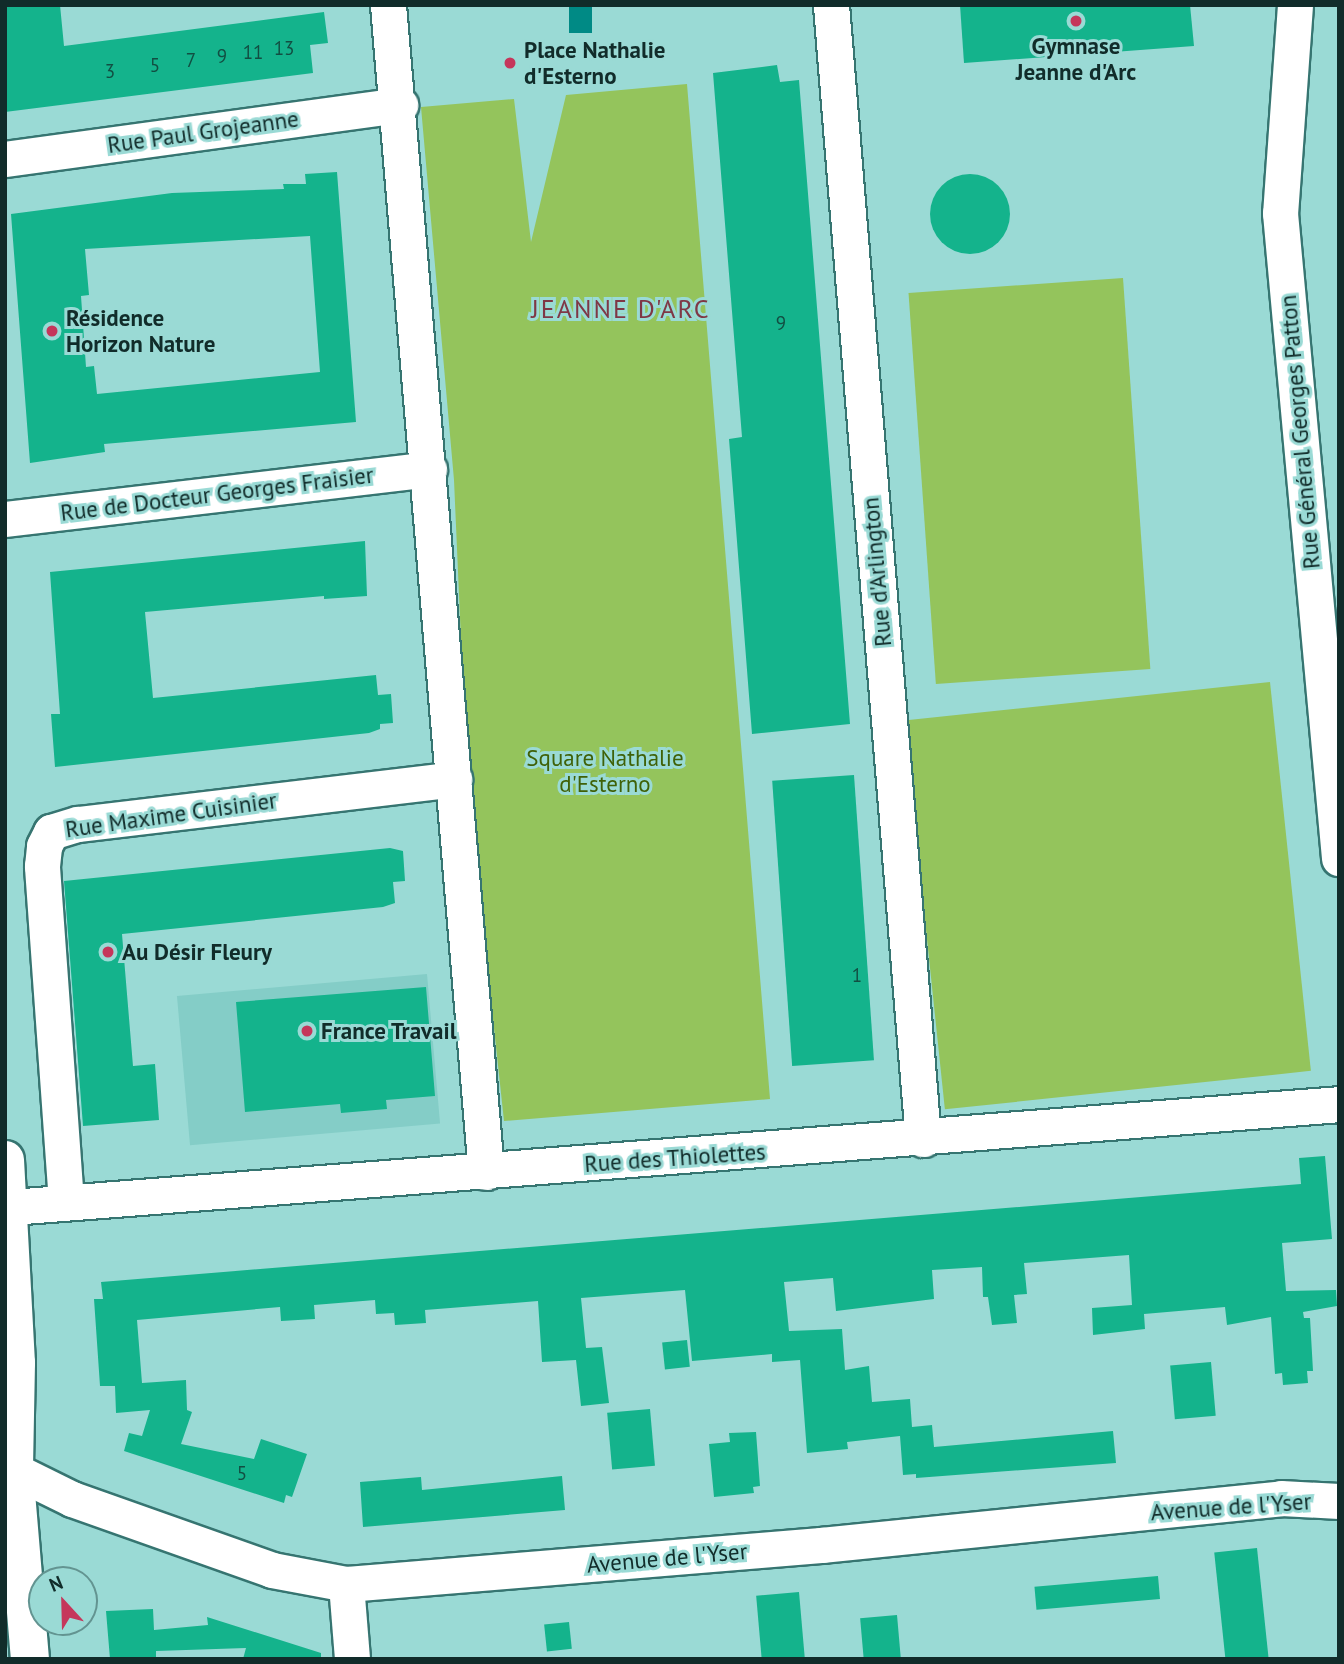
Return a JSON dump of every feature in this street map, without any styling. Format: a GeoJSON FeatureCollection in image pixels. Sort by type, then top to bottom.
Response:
{"type":"FeatureCollection","features":[{"type":"Feature","properties":{"kind":"main road"},"geometry":{"type":"LineString","coordinates":[[5,1160],[10,1208],[16,1379],[9,1468],[30,1659]]}},
{"type":"Feature","properties":{"kind":"street"},"geometry":{"type":"LineString","coordinates":[[388,5],[400,105],[486,1172]]}},
{"type":"Feature","properties":{"kind":"street","name":"Rue d'Arlington"},"geometry":{"type":"LineString","coordinates":[[831,5],[923,1139]]}},
{"type":"Feature","properties":{"kind":"street","name":"Rue Général Georges Patton"},"geometry":{"type":"LineString","coordinates":[[1296,5],[1280,213],[1339,858]]}},
{"type":"Feature","properties":{"kind":"street","name":"Rue Paul Grojeanne"},"geometry":{"type":"LineString","coordinates":[[5,159],[400,105]]}},
{"type":"Feature","properties":{"kind":"street","name":"Rue de Docteur Georges Fraisier"},"geometry":{"type":"LineString","coordinates":[[13,518],[429,469]]}},
{"type":"Feature","properties":{"kind":"street","name":"Rue Maxime Cuisinier"},"geometry":{"type":"LineString","coordinates":[[66,1202],[42,866],[44,846],[51,832],[78,824],[454,779]]}},
{"type":"Feature","properties":{"kind":"street","name":"Rue des Thiolettes"},"geometry":{"type":"LineString","coordinates":[[10,1208],[923,1139],[1339,1104]]}},
{"type":"Feature","properties":{"kind":"street","name":"Avenue de l'Yser"},"geometry":{"type":"LineString","coordinates":[[9,1468],[72,1499],[272,1570],[346,1584],[821,1545],[1281,1498],[1339,1501]]}},
{"type":"Feature","properties":{"kind":"street"},"geometry":{"type":"LineString","coordinates":[[346,1584],[352,1659]]}},
{"type":"Feature","properties":{"kind":"shaded area"},"geometry":{"type":"Polygon","coordinates":[[[427,974],[440,1123],[190,1145],[177,996],[427,974]]]}},
{"type":"Feature","properties":{"kind":"green space","name":"Square Nathalie d'Esterno"},"geometry":{"type":"Polygon","coordinates":[[[687,84],[770,1099],[504,1121],[467,778],[454,480],[421,107],[514,99],[531,242],[566,95],[687,84]]]}},
{"type":"Feature","properties":{"kind":"green space"},"geometry":{"type":"Polygon","coordinates":[[[1123,278],[1150,669],[936,684],[909,293],[1123,278]]]}},
{"type":"Feature","properties":{"kind":"green space"},"geometry":{"type":"Polygon","coordinates":[[[1270,682],[1311,1071],[945,1109],[904,720],[1270,682]]]}},
{"type":"Feature","properties":{"kind":"water"},"geometry":{"type":"Polygon","coordinates":[[[569,5],[592,5],[592,33],[569,33],[569,5]]]}},
{"type":"Feature","properties":{"kind":"building"},"geometry":{"type":"Polygon","coordinates":[[[5,5],[60,5],[64,46],[324,12],[328,43],[310,45],[313,73],[5,112],[5,5]]]}},
{"type":"Feature","properties":{"kind":"building","name":"Gymnase Jeanne d'Arc"},"geometry":{"type":"Polygon","coordinates":[[[960,5],[1190,5],[1194,46],[964,63],[960,5]]]}},
{"type":"Feature","properties":{"kind":"building"},"geometry":{"type":"Polygon","coordinates":[[[777,65],[780,82],[799,80],[850,724],[752,734],[729,439],[742,437],[713,73],[777,65]]]}},
{"type":"Feature","properties":{"kind":"building"},"geometry":{"type":"Polygon","coordinates":[[[337,172],[356,422],[104,444],[105,452],[30,463],[11,214],[172,193],[284,189],[283,184],[306,184],[305,174],[337,172]],[[310,236],[85,249],[89,295],[81,296],[86,367],[94,366],[97,394],[320,372],[310,236]]]}},
{"type":"Feature","properties":{"kind":"building"},"geometry":{"type":"Polygon","coordinates":[[[970,174],[985,177],[998,186],[1007,199],[1010,214],[1007,229],[998,242],[985,251],[970,254],[955,251],[942,242],[933,229],[930,214],[933,199],[942,186],[955,177],[970,174]]]}},
{"type":"Feature","properties":{"kind":"building"},"geometry":{"type":"Polygon","coordinates":[[[365,541],[367,596],[324,599],[324,596],[145,612],[153,698],[376,675],[378,695],[391,694],[393,723],[380,724],[380,729],[369,733],[55,767],[51,714],[60,714],[50,572],[365,541]]]}},
{"type":"Feature","properties":{"kind":"building"},"geometry":{"type":"Polygon","coordinates":[[[854,775],[874,1060],[792,1066],[772,781],[854,775]]]}},
{"type":"Feature","properties":{"kind":"building"},"geometry":{"type":"Polygon","coordinates":[[[390,848],[403,851],[405,881],[393,882],[395,903],[383,907],[122,934],[133,1066],[155,1064],[159,1120],[83,1126],[64,881],[390,848]]]}},
{"type":"Feature","properties":{"kind":"building"},"geometry":{"type":"Polygon","coordinates":[[[426,987],[435,1096],[386,1100],[387,1109],[341,1113],[340,1104],[245,1112],[236,1002],[426,987]]]}},
{"type":"Feature","properties":{"kind":"building"},"geometry":{"type":"Polygon","coordinates":[[[1325,1156],[1332,1239],[1282,1243],[1286,1291],[1336,1290],[1337,1306],[1303,1312],[1304,1318],[1310,1318],[1313,1371],[1307,1371],[1308,1383],[1283,1385],[1282,1373],[1275,1374],[1271,1317],[1227,1325],[1225,1307],[1144,1314],[1145,1329],[1093,1335],[1092,1308],[1132,1305],[1129,1255],[1024,1263],[1027,1294],[1014,1295],[1017,1323],[992,1325],[988,1297],[983,1297],[982,1267],[932,1270],[934,1299],[836,1311],[833,1278],[784,1282],[789,1331],[842,1329],[845,1370],[869,1366],[872,1402],[910,1399],[912,1427],[932,1425],[934,1447],[1113,1431],[1116,1463],[916,1478],[916,1474],[903,1475],[900,1436],[847,1442],[848,1449],[807,1453],[800,1360],[772,1362],[772,1354],[692,1361],[685,1290],[581,1298],[586,1348],[602,1347],[609,1403],[581,1406],[576,1360],[542,1362],[538,1301],[425,1310],[426,1323],[395,1325],[394,1313],[376,1314],[375,1300],[314,1305],[315,1319],[281,1321],[280,1307],[137,1320],[142,1383],[186,1380],[187,1410],[192,1412],[181,1444],[254,1459],[261,1439],[307,1454],[292,1497],[286,1495],[284,1503],[124,1451],[129,1433],[142,1436],[150,1410],[116,1413],[115,1386],[100,1386],[94,1299],[103,1299],[101,1282],[1301,1184],[1299,1158],[1325,1156]]]}},
{"type":"Feature","properties":{"kind":"building"},"geometry":{"type":"Polygon","coordinates":[[[687,1340],[690,1367],[665,1369],[662,1343],[687,1340]]]}},
{"type":"Feature","properties":{"kind":"building"},"geometry":{"type":"Polygon","coordinates":[[[1211,1362],[1216,1416],[1175,1419],[1170,1366],[1211,1362]]]}},
{"type":"Feature","properties":{"kind":"building"},"geometry":{"type":"Polygon","coordinates":[[[650,1409],[655,1466],[612,1470],[607,1413],[650,1409]]]}},
{"type":"Feature","properties":{"kind":"building"},"geometry":{"type":"Polygon","coordinates":[[[756,1432],[760,1486],[753,1487],[754,1493],[714,1497],[709,1444],[730,1442],[729,1433],[756,1432]]]}},
{"type":"Feature","properties":{"kind":"building"},"geometry":{"type":"Polygon","coordinates":[[[562,1476],[565,1510],[363,1527],[360,1482],[421,1477],[422,1490],[562,1476]]]}},
{"type":"Feature","properties":{"kind":"building"},"geometry":{"type":"Polygon","coordinates":[[[1257,1548],[1269,1659],[1225,1659],[1214,1552],[1257,1548]]]}},
{"type":"Feature","properties":{"kind":"building"},"geometry":{"type":"Polygon","coordinates":[[[1158,1576],[1160,1599],[1036,1610],[1034,1587],[1158,1576]]]}},
{"type":"Feature","properties":{"kind":"building"},"geometry":{"type":"Polygon","coordinates":[[[799,1592],[805,1659],[762,1659],[756,1596],[799,1592]]]}},
{"type":"Feature","properties":{"kind":"building"},"geometry":{"type":"Polygon","coordinates":[[[153,1609],[154,1630],[208,1625],[207,1617],[321,1653],[321,1659],[243,1659],[246,1648],[156,1651],[156,1659],[110,1659],[106,1611],[153,1609]]]}},
{"type":"Feature","properties":{"kind":"building"},"geometry":{"type":"Polygon","coordinates":[[[897,1615],[901,1659],[864,1659],[860,1618],[897,1615]]]}},
{"type":"Feature","properties":{"kind":"building"},"geometry":{"type":"Polygon","coordinates":[[[569,1622],[572,1649],[547,1651],[544,1625],[569,1622]]]}},
{"type":"Feature","properties":{"kind":"place","name":"Gymnase Jeanne d'Arc"},"geometry":{"type":"Point","coordinates":[1076,21]}},
{"type":"Feature","properties":{"kind":"place","name":"Place Nathalie d'Esterno"},"geometry":{"type":"Point","coordinates":[510,63]}},
{"type":"Feature","properties":{"kind":"place","name":"Résidence Horizon Nature"},"geometry":{"type":"Point","coordinates":[52,331]}},
{"type":"Feature","properties":{"kind":"place","name":"Au Désir Fleury"},"geometry":{"type":"Point","coordinates":[108,952]}},
{"type":"Feature","properties":{"kind":"place","name":"France Travail"},"geometry":{"type":"Point","coordinates":[307,1031]}},
{"type":"Feature","properties":{"kind":"district","name":"JEANNE D'ARC"},"geometry":{"type":"Point","coordinates":[621,309]}}]}
